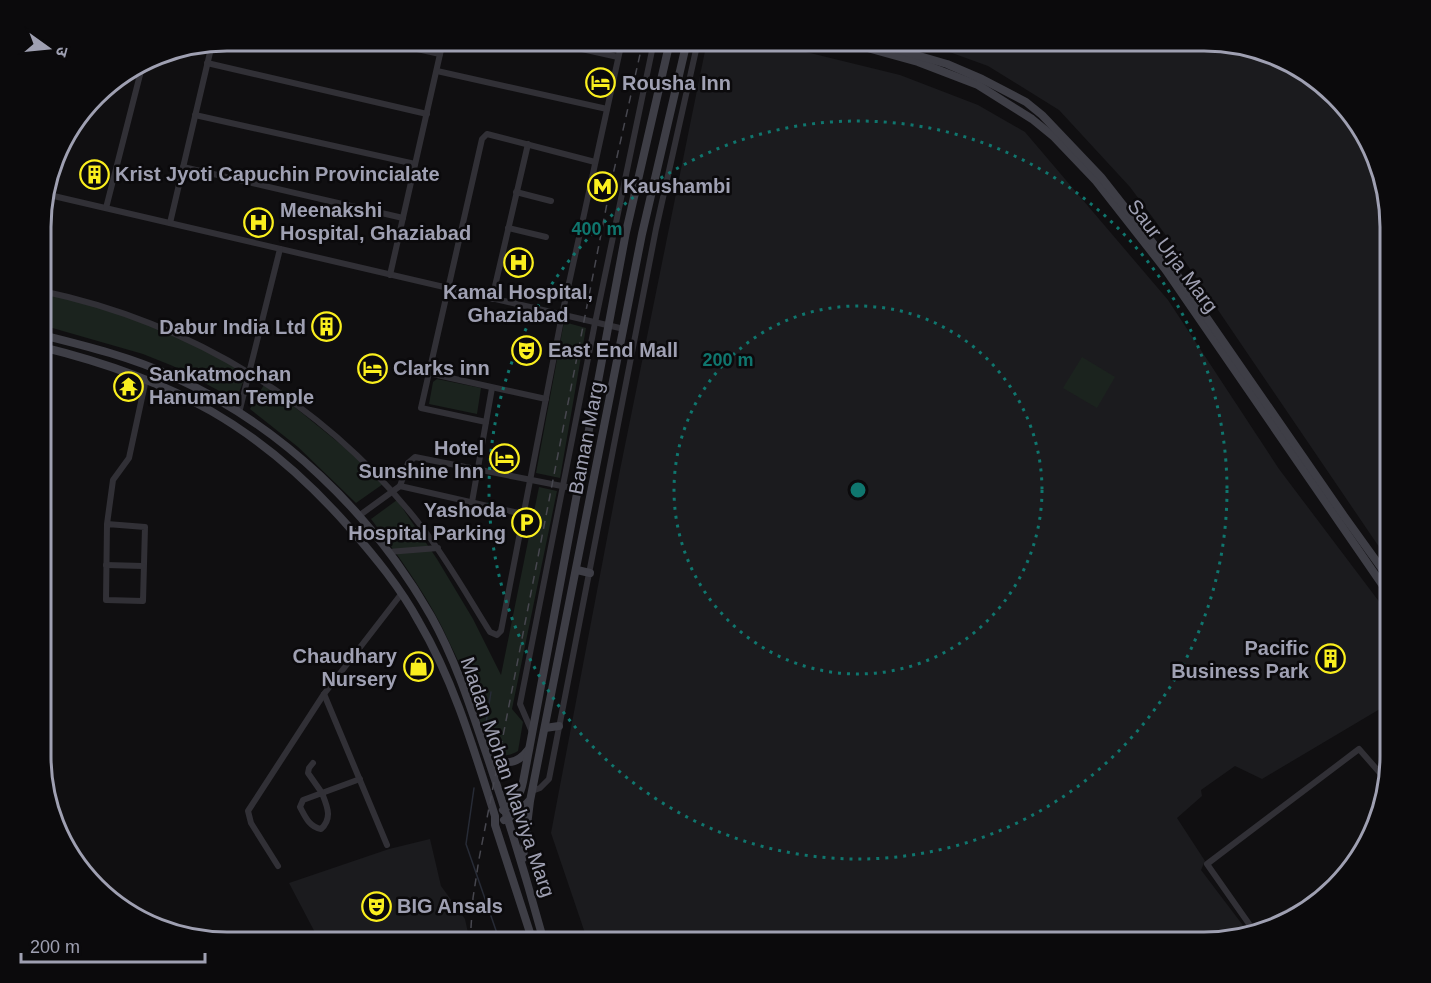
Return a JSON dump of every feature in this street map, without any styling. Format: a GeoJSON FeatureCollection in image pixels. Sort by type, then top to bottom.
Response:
{"type":"FeatureCollection","features":[{"type":"Feature","properties":{"kind":"main road","name":"Baman Marg"},"geometry":{"type":"LineString","coordinates":[[495,820],[507,813],[520,795],[626,232],[668,51]]}},
{"type":"Feature","properties":{"kind":"main road","name":"Baman Marg"},"geometry":{"type":"LineString","coordinates":[[507,813],[518,813],[530,801],[642,234],[685,51]]}},
{"type":"Feature","properties":{"kind":"main road","name":"Saur Urja Marg"},"geometry":{"type":"LineString","coordinates":[[877,51],[927,65],[978,85],[1054,136],[1171,266],[1380,578]]}},
{"type":"Feature","properties":{"kind":"main road","name":"Saur Urja Marg"},"geometry":{"type":"LineString","coordinates":[[902,51],[947,64],[1026,102],[1042,115],[1101,177],[1125,213]]}},
{"type":"Feature","properties":{"kind":"main road"},"geometry":{"type":"LineString","coordinates":[[653,114],[669,118]]}},
{"type":"Feature","properties":{"kind":"main road"},"geometry":{"type":"LineString","coordinates":[[649,131],[665,134]]}},
{"type":"Feature","properties":{"kind":"main road","name":"Madan Mohan Malviya Marg"},"geometry":{"type":"LineString","coordinates":[[51,337],[132,361],[172,376],[239,413],[297,454],[360,514],[431,617],[469,702],[507,813],[541,932]]}},
{"type":"Feature","properties":{"kind":"main road","name":"Madan Mohan Malviya Marg"},"geometry":{"type":"LineString","coordinates":[[51,349],[79,356],[146,379],[206,407],[255,438],[308,483],[369,549],[402,593],[420,623],[459,710],[530,932]]}},
{"type":"Feature","properties":{"kind":"main road"},"geometry":{"type":"LineString","coordinates":[[308,483],[316,472]]}},
{"type":"Feature","properties":{"kind":"main road"},"geometry":{"type":"LineString","coordinates":[[573,514],[587,517]]}},
{"type":"Feature","properties":{"kind":"main road"},"geometry":{"type":"LineString","coordinates":[[568,542],[585,530]]}},
{"type":"Feature","properties":{"kind":"main road","name":"Saur Urja Marg"},"geometry":{"type":"LineString","coordinates":[[1371,561],[1380,570]]}},
{"type":"Feature","properties":{"kind":"main road"},"geometry":{"type":"LineString","coordinates":[[577,570],[590,573]]}},
{"type":"Feature","properties":{"kind":"main road"},"geometry":{"type":"LineString","coordinates":[[545,728],[559,726]]}},
{"type":"Feature","properties":{"kind":"main road"},"geometry":{"type":"LineString","coordinates":[[486,752],[498,760],[511,763],[522,758],[530,748]]}},
{"type":"Feature","properties":{"kind":"main road"},"geometry":{"type":"LineString","coordinates":[[522,862],[530,801]]}},
{"type":"Feature","properties":{"kind":"street"},"geometry":{"type":"LineString","coordinates":[[427,51],[440,54]]}},
{"type":"Feature","properties":{"kind":"street"},"geometry":{"type":"LineString","coordinates":[[390,275],[441,51]]}},
{"type":"Feature","properties":{"kind":"street"},"geometry":{"type":"LineString","coordinates":[[593,51],[618,57]]}},
{"type":"Feature","properties":{"kind":"street"},"geometry":{"type":"LineString","coordinates":[[51,293],[96,304],[182,336],[250,372],[323,425],[374,471],[392,492],[438,548],[490,632],[497,635],[501,632],[562,315],[619,51]]}},
{"type":"Feature","properties":{"kind":"street"},"geometry":{"type":"LineString","coordinates":[[532,733],[520,704],[595,322],[652,51]]}},
{"type":"Feature","properties":{"kind":"street"},"geometry":{"type":"LineString","coordinates":[[532,791],[540,788],[549,779],[656,229],[696,51]]}},
{"type":"Feature","properties":{"kind":"street"},"geometry":{"type":"LineString","coordinates":[[170,223],[209,52]]}},
{"type":"Feature","properties":{"kind":"street"},"geometry":{"type":"LineString","coordinates":[[207,63],[427,114]]}},
{"type":"Feature","properties":{"kind":"street"},"geometry":{"type":"LineString","coordinates":[[437,71],[607,110]]}},
{"type":"Feature","properties":{"kind":"street"},"geometry":{"type":"LineString","coordinates":[[106,208],[140,74]]}},
{"type":"Feature","properties":{"kind":"street"},"geometry":{"type":"LineString","coordinates":[[195,115],[415,164]]}},
{"type":"Feature","properties":{"kind":"street"},"geometry":{"type":"LineString","coordinates":[[486,422],[421,408],[483,136],[487,134],[595,162]]}},
{"type":"Feature","properties":{"kind":"street"},"geometry":{"type":"LineString","coordinates":[[492,299],[528,144]]}},
{"type":"Feature","properties":{"kind":"street"},"geometry":{"type":"LineString","coordinates":[[183,167],[403,218]]}},
{"type":"Feature","properties":{"kind":"street"},"geometry":{"type":"LineString","coordinates":[[516,192],[551,201]]}},
{"type":"Feature","properties":{"kind":"street"},"geometry":{"type":"LineString","coordinates":[[54,196],[624,329]]}},
{"type":"Feature","properties":{"kind":"street"},"geometry":{"type":"LineString","coordinates":[[508,228],[546,237]]}},
{"type":"Feature","properties":{"kind":"street"},"geometry":{"type":"LineString","coordinates":[[239,413],[280,249]]}},
{"type":"Feature","properties":{"kind":"street"},"geometry":{"type":"LineString","coordinates":[[79,356],[80,345]]}},
{"type":"Feature","properties":{"kind":"street"},"geometry":{"type":"LineString","coordinates":[[428,373],[546,399]]}},
{"type":"Feature","properties":{"kind":"street"},"geometry":{"type":"LineString","coordinates":[[107,524],[145,526],[143,602],[106,600],[106,565],[107,524],[113,480],[129,458],[146,379]]}},
{"type":"Feature","properties":{"kind":"street"},"geometry":{"type":"LineString","coordinates":[[472,502],[492,388]]}},
{"type":"Feature","properties":{"kind":"street"},"geometry":{"type":"LineString","coordinates":[[360,514],[400,486],[408,463],[415,457],[577,489]]}},
{"type":"Feature","properties":{"kind":"street"},"geometry":{"type":"LineString","coordinates":[[400,486],[523,514]]}},
{"type":"Feature","properties":{"kind":"street"},"geometry":{"type":"LineString","coordinates":[[388,552],[438,548]]}},
{"type":"Feature","properties":{"kind":"street"},"geometry":{"type":"LineString","coordinates":[[106,565],[143,566]]}},
{"type":"Feature","properties":{"kind":"street"},"geometry":{"type":"LineString","coordinates":[[278,866],[250,823],[248,812],[324,694],[402,593]]}},
{"type":"Feature","properties":{"kind":"street"},"geometry":{"type":"LineString","coordinates":[[324,694],[387,845]]}},
{"type":"Feature","properties":{"kind":"street"},"geometry":{"type":"LineString","coordinates":[[1251,926],[1207,864],[1359,749],[1379,772]]}},
{"type":"Feature","properties":{"kind":"street"},"geometry":{"type":"LineString","coordinates":[[313,763],[308,773],[322,793],[329,814],[327,823],[321,829],[315,828],[307,820],[300,807],[303,800],[322,793],[360,779]]}},
{"type":"Feature","properties":{"kind":"shaded area"},"geometry":{"type":"Polygon","coordinates":[[[705,51],[802,51],[900,75],[978,105],[1025,132],[1168,300],[1279,469],[1380,603],[1380,709],[1262,779],[1235,766],[1201,790],[1202,796],[1177,818],[1205,861],[1201,870],[1244,927],[1204,932],[585,932],[551,833],[620,470],[705,51]]]}},
{"type":"Feature","properties":{"kind":"shaded area"},"geometry":{"type":"Polygon","coordinates":[[[947,51],[1215,51],[1238,54],[1271,64],[1292,75],[1311,87],[1336,111],[1350,129],[1367,160],[1377,193],[1380,216],[1380,548],[1182,257],[1130,187],[1059,110],[988,66],[947,51]]]}},
{"type":"Feature","properties":{"kind":"shaded area"},"geometry":{"type":"Polygon","coordinates":[[[51,295],[99,307],[183,337],[247,372],[236,400],[173,366],[143,354],[51,328],[51,295]]]}},
{"type":"Feature","properties":{"kind":"shaded area"},"geometry":{"type":"Polygon","coordinates":[[[564,322],[586,328],[560,478],[536,473],[564,322]]]}},
{"type":"Feature","properties":{"kind":"shaded area"},"geometry":{"type":"Polygon","coordinates":[[[1082,357],[1115,377],[1097,408],[1063,388],[1082,357]]]}},
{"type":"Feature","properties":{"kind":"shaded area"},"geometry":{"type":"Polygon","coordinates":[[[437,379],[481,388],[477,414],[429,404],[433,382],[437,379]]]}},
{"type":"Feature","properties":{"kind":"shaded area"},"geometry":{"type":"Polygon","coordinates":[[[265,383],[355,456],[383,484],[356,503],[298,447],[250,409],[265,383]]]}},
{"type":"Feature","properties":{"kind":"shaded area"},"geometry":{"type":"Polygon","coordinates":[[[539,487],[557,491],[512,709],[523,722],[518,751],[503,755],[494,750],[486,737],[469,685],[442,627],[409,572],[371,519],[397,500],[437,559],[473,619],[501,675],[539,487]]]}},
{"type":"Feature","properties":{"kind":"shaded area"},"geometry":{"type":"Polygon","coordinates":[[[430,839],[441,886],[465,919],[468,932],[315,932],[289,883],[389,849],[430,839]]]}},
{"type":"Feature","properties":{"kind":"waterway"},"geometry":{"type":"LineString","coordinates":[[484,735],[491,692]]}},
{"type":"Feature","properties":{"kind":"waterway"},"geometry":{"type":"LineString","coordinates":[[474,788],[466,844],[497,932]]}},
{"type":"Feature","properties":{"kind":"railway"},"geometry":{"type":"LineString","coordinates":[[471,932],[479,859],[610,188],[641,51]]}},
{"type":"Feature","properties":{"kind":"place","name":"Rousha Inn"},"geometry":{"type":"Point","coordinates":[601,83]}},
{"type":"Feature","properties":{"kind":"place","name":"Krist Jyoti Capuchin Provincialate"},"geometry":{"type":"Point","coordinates":[94,174]}},
{"type":"Feature","properties":{"kind":"place","name":"Kaushambi"},"geometry":{"type":"Point","coordinates":[602,186]}},
{"type":"Feature","properties":{"kind":"place","name":"Meenakshi Hospital, Ghaziabad"},"geometry":{"type":"Point","coordinates":[259,222]}},
{"type":"Feature","properties":{"kind":"place","name":"Kamal Hospital, Ghaziabad"},"geometry":{"type":"Point","coordinates":[518,262]}},
{"type":"Feature","properties":{"kind":"place","name":"Dabur India Ltd"},"geometry":{"type":"Point","coordinates":[327,327]}},
{"type":"Feature","properties":{"kind":"place","name":"East End Mall"},"geometry":{"type":"Point","coordinates":[527,350]}},
{"type":"Feature","properties":{"kind":"place","name":"Clarks inn"},"geometry":{"type":"Point","coordinates":[372,368]}},
{"type":"Feature","properties":{"kind":"place","name":"Sankatmochan Hanuman Temple"},"geometry":{"type":"Point","coordinates":[128,386]}},
{"type":"Feature","properties":{"kind":"place","name":"Hotel Sunshine Inn"},"geometry":{"type":"Point","coordinates":[505,459]}},
{"type":"Feature","properties":{"kind":"place","name":"Yashoda Hospital Parking"},"geometry":{"type":"Point","coordinates":[527,522]}},
{"type":"Feature","properties":{"kind":"place","name":"Pacific Business Park"},"geometry":{"type":"Point","coordinates":[1330,659]}},
{"type":"Feature","properties":{"kind":"place","name":"Chaudhary Nursery"},"geometry":{"type":"Point","coordinates":[418,667]}},
{"type":"Feature","properties":{"kind":"place","name":"BIG Ansals"},"geometry":{"type":"Point","coordinates":[376,906]}}]}
